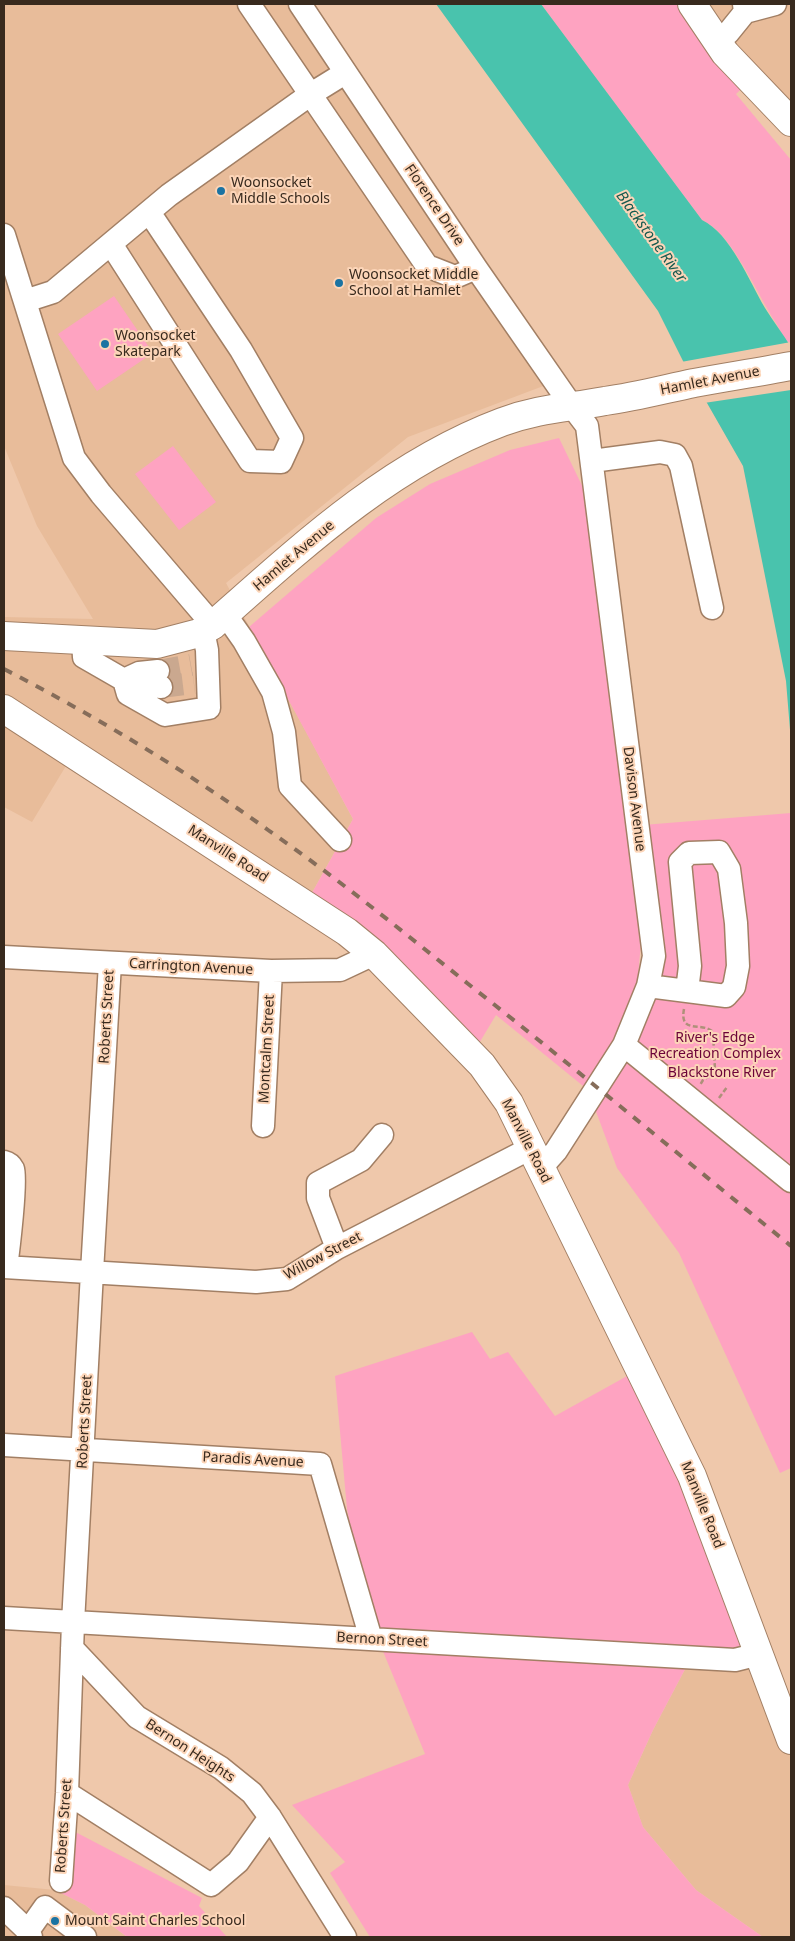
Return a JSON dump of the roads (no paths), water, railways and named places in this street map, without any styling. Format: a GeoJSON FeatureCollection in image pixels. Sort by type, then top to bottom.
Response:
{"type":"FeatureCollection","features":[{"type":"Feature","properties":{"kind":"main road"},"geometry":{"type":"LineString","coordinates":[[692,4],[742,45],[791,96]]}},
{"type":"Feature","properties":{"kind":"main road"},"geometry":{"type":"LineString","coordinates":[[692,4],[725,53],[791,122]]}},
{"type":"Feature","properties":{"kind":"main road","name":"Hamlet Avenue"},"geometry":{"type":"LineString","coordinates":[[4,636],[157,644],[214,623],[350,509],[403,472],[459,439],[503,421],[541,410],[606,401],[791,366]]}},
{"type":"Feature","properties":{"kind":"main road","name":"Manville Road"},"geometry":{"type":"LineString","coordinates":[[4,709],[347,932],[374,954],[482,1065],[509,1103],[692,1476],[791,1740]]}},
{"type":"Feature","properties":{"kind":"street"},"geometry":{"type":"LineString","coordinates":[[249,4],[427,266],[455,277],[476,268]]}},
{"type":"Feature","properties":{"kind":"street","name":"Florence Drive"},"geometry":{"type":"LineString","coordinates":[[300,4],[476,268],[571,405]]}},
{"type":"Feature","properties":{"kind":"street"},"geometry":{"type":"LineString","coordinates":[[728,33],[745,8],[775,4]]}},
{"type":"Feature","properties":{"kind":"street"},"geometry":{"type":"LineString","coordinates":[[25,300],[53,292],[169,195],[311,94],[345,73]]}},
{"type":"Feature","properties":{"kind":"street"},"geometry":{"type":"LineString","coordinates":[[111,244],[250,461],[281,462],[292,438],[241,350],[149,212]]}},
{"type":"Feature","properties":{"kind":"street"},"geometry":{"type":"LineString","coordinates":[[4,235],[74,458],[101,494],[214,623],[244,641],[273,692],[284,732],[290,786],[340,840]]}},
{"type":"Feature","properties":{"kind":"street","name":"Davison Avenue"},"geometry":{"type":"LineString","coordinates":[[536,1159],[556,1151],[624,1045],[648,986],[654,956],[587,426],[571,405]]}},
{"type":"Feature","properties":{"kind":"street"},"geometry":{"type":"LineString","coordinates":[[592,461],[660,452],[675,455],[681,466],[712,608]]}},
{"type":"Feature","properties":{"kind":"street"},"geometry":{"type":"LineString","coordinates":[[124,680],[128,694],[165,715],[209,708],[200,672],[214,623]]}},
{"type":"Feature","properties":{"kind":"street"},"geometry":{"type":"LineString","coordinates":[[84,640],[84,657],[124,680],[139,685],[160,679]]}},
{"type":"Feature","properties":{"kind":"street"},"geometry":{"type":"LineString","coordinates":[[648,986],[687,991],[726,996],[734,987],[738,966],[736,923],[729,869],[719,852],[689,853],[680,862],[690,966],[687,991]]}},
{"type":"Feature","properties":{"kind":"street","name":"Carrington Avenue"},"geometry":{"type":"LineString","coordinates":[[4,957],[271,971],[340,970],[374,954]]}},
{"type":"Feature","properties":{"kind":"street","name":"Roberts Street"},"geometry":{"type":"LineString","coordinates":[[61,1881],[67,1794],[73,1623],[110,963]]}},
{"type":"Feature","properties":{"kind":"street","name":"Montcalm Street"},"geometry":{"type":"LineString","coordinates":[[263,1126],[271,971]]}},
{"type":"Feature","properties":{"kind":"street"},"geometry":{"type":"LineString","coordinates":[[624,1045],[791,1181]]}},
{"type":"Feature","properties":{"kind":"street"},"geometry":{"type":"LineString","coordinates":[[337,1248],[318,1198],[318,1182],[361,1160],[382,1135]]}},
{"type":"Feature","properties":{"kind":"street","name":"Willow Street"},"geometry":{"type":"LineString","coordinates":[[5,1267],[256,1282],[287,1278],[337,1248],[536,1159]]}},
{"type":"Feature","properties":{"kind":"street"},"geometry":{"type":"LineString","coordinates":[[4,1162],[8,1163],[14,1171],[12,1210],[5,1267]]}},
{"type":"Feature","properties":{"kind":"street","name":"Paradis Avenue"},"geometry":{"type":"LineString","coordinates":[[4,1445],[320,1464],[371,1639]]}},
{"type":"Feature","properties":{"kind":"street","name":"Bernon Street"},"geometry":{"type":"LineString","coordinates":[[4,1618],[735,1660],[758,1654]]}},
{"type":"Feature","properties":{"kind":"street","name":"Bernon Heights"},"geometry":{"type":"LineString","coordinates":[[72,1648],[137,1717],[221,1768],[252,1794],[270,1818],[345,1937]]}},
{"type":"Feature","properties":{"kind":"street"},"geometry":{"type":"LineString","coordinates":[[67,1794],[211,1885],[238,1862],[270,1818]]}},
{"type":"Feature","properties":{"kind":"street"},"geometry":{"type":"LineString","coordinates":[[4,1908],[30,1934],[45,1907],[84,1937]]}},
{"type":"Feature","properties":{"kind":"water","name":"Blackstone River"},"geometry":{"type":"Polygon","coordinates":[[[436,4],[541,4],[702,220],[722,236],[791,347],[791,742],[786,681],[743,466],[683,361],[658,311],[436,4]]]}},
{"type":"Feature","properties":{"kind":"tunnel"},"geometry":{"type":"LineString","coordinates":[[158,671],[191,665]]}},
{"type":"Feature","properties":{"kind":"tunnel"},"geometry":{"type":"LineString","coordinates":[[161,687],[194,683]]}},
{"type":"Feature","properties":{"kind":"railway"},"geometry":{"type":"LineString","coordinates":[[4,669],[139,745],[205,786],[294,848],[508,1015],[791,1246]]}},
{"type":"Feature","properties":{"kind":"place","name":"Woonsocket Middle Schools"},"geometry":{"type":"Point","coordinates":[221,191]}},
{"type":"Feature","properties":{"kind":"place","name":"Woonsocket Middle School at Hamlet"},"geometry":{"type":"Point","coordinates":[339,283]}},
{"type":"Feature","properties":{"kind":"place","name":"Woonsocket Skatepark"},"geometry":{"type":"Point","coordinates":[105,344]}},
{"type":"Feature","properties":{"kind":"place","name":"Mount Saint Charles School"},"geometry":{"type":"Point","coordinates":[55,1921]}},
{"type":"Feature","properties":{"kind":"park label","name":"River's Edge Recreation Complex"},"geometry":{"type":"Point","coordinates":[715,1046]}}]}
